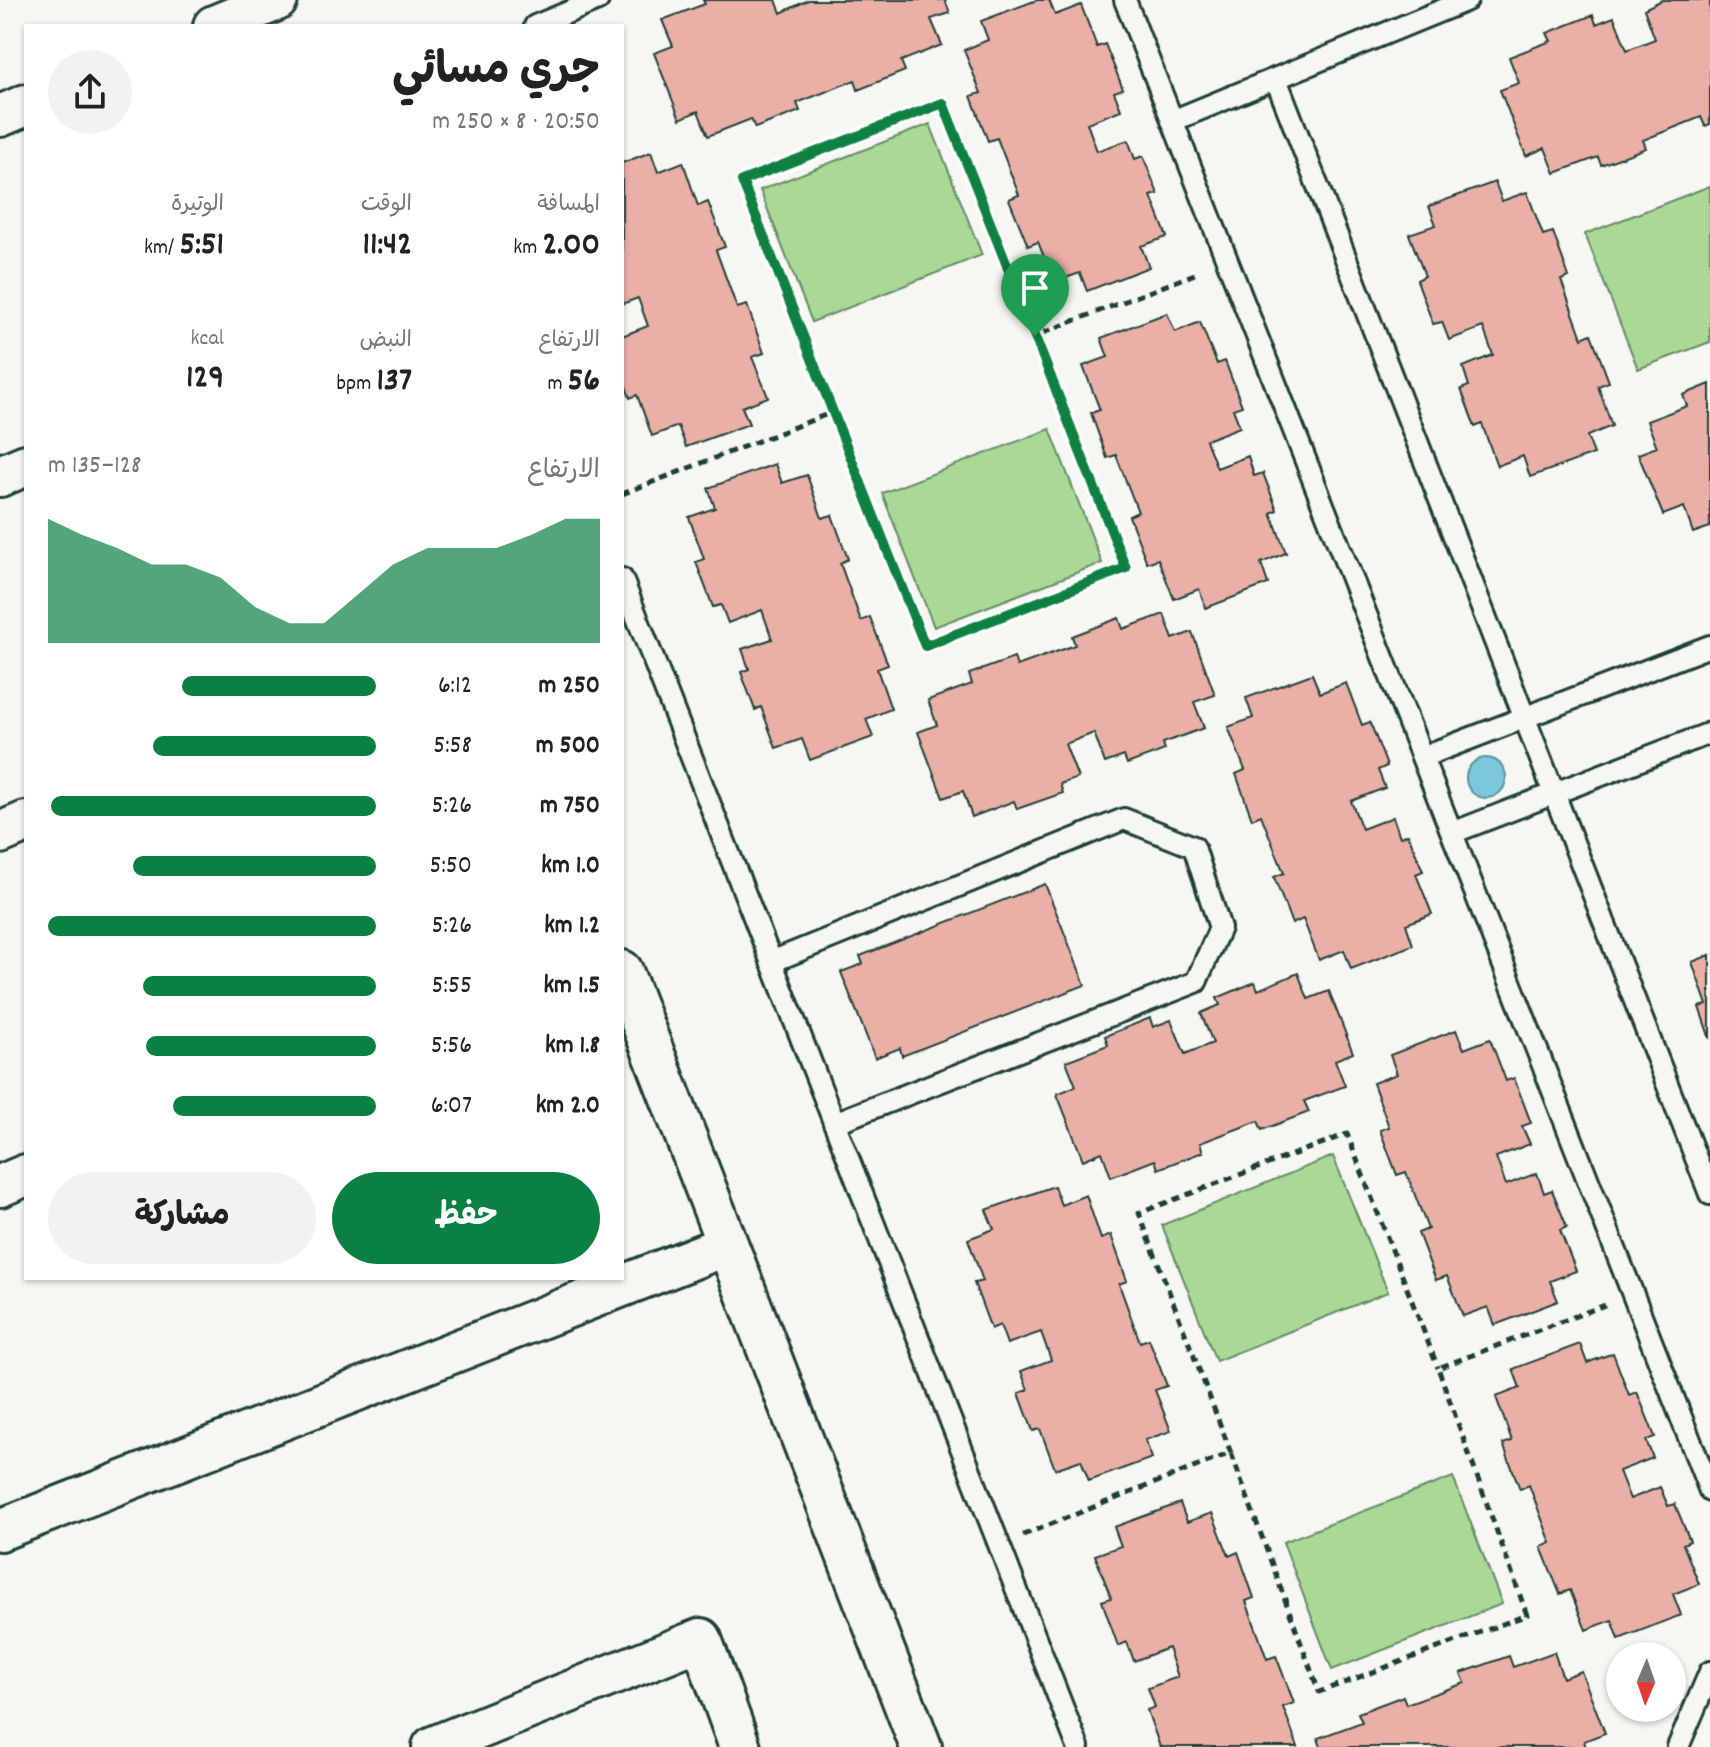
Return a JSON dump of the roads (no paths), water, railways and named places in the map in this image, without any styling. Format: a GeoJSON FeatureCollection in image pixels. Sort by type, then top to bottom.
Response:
{"type":"FeatureCollection","features":[{"type":"Feature","properties":{"kind":"street"},"geometry":{"type":"LineString","coordinates":[[219,24],[259,9]]}},
{"type":"Feature","properties":{"kind":"street"},"geometry":{"type":"LineString","coordinates":[[0,116],[24,106]]}},
{"type":"Feature","properties":{"kind":"street"},"geometry":{"type":"LineString","coordinates":[[0,476],[24,466]]}},
{"type":"Feature","properties":{"kind":"street"},"geometry":{"type":"LineString","coordinates":[[0,833],[24,823]]}},
{"type":"Feature","properties":{"kind":"street"},"geometry":{"type":"LineString","coordinates":[[624,976],[921,1747]]}},
{"type":"Feature","properties":{"kind":"street"},"geometry":{"type":"LineString","coordinates":[[0,1186],[24,1176]]}},
{"type":"Feature","properties":{"kind":"street"},"geometry":{"type":"LineString","coordinates":[[0,1530],[727,1245]]}},
{"type":"Feature","properties":{"kind":"street"},"geometry":{"type":"LineString","coordinates":[[433,1747],[701,1639],[740,1747]]}},
{"type":"Feature","properties":{"kind":"lane"},"geometry":{"type":"LineString","coordinates":[[540,24],[598,0]]}},
{"type":"Feature","properties":{"kind":"lane"},"geometry":{"type":"LineString","coordinates":[[1125,0],[1710,1491]]}},
{"type":"Feature","properties":{"kind":"lane"},"geometry":{"type":"LineString","coordinates":[[1172,121],[1467,0]]}},
{"type":"Feature","properties":{"kind":"lane"},"geometry":{"type":"LineString","coordinates":[[1276,79],[1710,1194]]}},
{"type":"Feature","properties":{"kind":"lane"},"geometry":{"type":"LineString","coordinates":[[624,584],[1078,1747]]}},
{"type":"Feature","properties":{"kind":"lane"},"geometry":{"type":"LineString","coordinates":[[1422,757],[1710,646]]}},
{"type":"Feature","properties":{"kind":"lane"},"geometry":{"type":"LineString","coordinates":[[1452,833],[1710,733]]}},
{"type":"Feature","properties":{"kind":"lane"},"geometry":{"type":"LineString","coordinates":[[771,962],[1124,819],[1194,847],[1220,928],[1196,982],[834,1123]]}},
{"type":"Feature","properties":{"kind":"lane"},"geometry":{"type":"LineString","coordinates":[[1678,1747],[1710,1672]]}},
{"type":"Feature","properties":{"kind":"water"},"geometry":{"type":"Polygon","coordinates":[[[1486,758],[1500,764],[1506,778],[1500,792],[1486,798],[1472,792],[1466,778],[1472,764],[1486,758]]]}}]}
